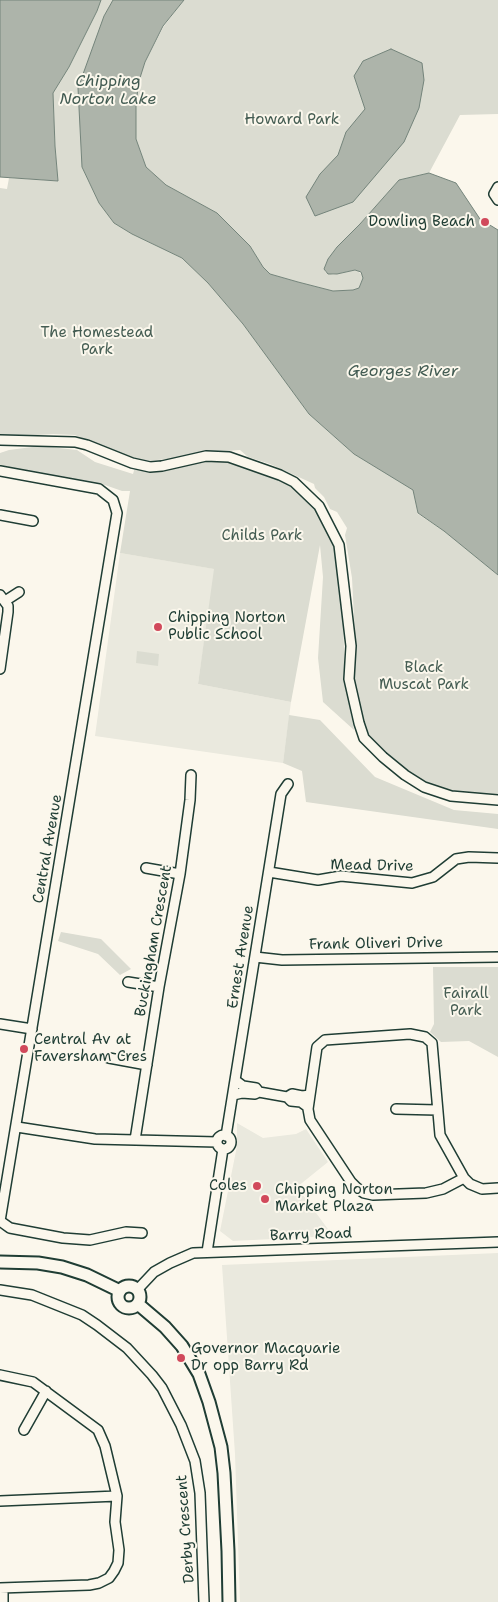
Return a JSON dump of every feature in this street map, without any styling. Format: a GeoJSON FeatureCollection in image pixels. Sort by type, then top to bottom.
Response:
{"type":"FeatureCollection","features":[{"type":"Feature","properties":{"kind":"main road"},"geometry":{"type":"LineString","coordinates":[[0,1262],[38,1263],[62,1267],[87,1275],[120,1291]]}},
{"type":"Feature","properties":{"kind":"main road"},"geometry":{"type":"LineString","coordinates":[[129,1286],[138,1289],[141,1296],[138,1304],[128,1308],[122,1305],[118,1298],[120,1291],[129,1286]]}},
{"type":"Feature","properties":{"kind":"main road"},"geometry":{"type":"LineString","coordinates":[[138,1304],[164,1327],[188,1356],[202,1383],[213,1415],[221,1447],[224,1473],[229,1602]]}},
{"type":"Feature","properties":{"kind":"street"},"geometry":{"type":"LineString","coordinates":[[498,188],[494,194],[498,200]]}},
{"type":"Feature","properties":{"kind":"street"},"geometry":{"type":"LineString","coordinates":[[0,440],[75,442],[132,463],[150,467],[206,456],[229,457],[280,475],[294,482],[319,506],[339,545],[351,646],[349,679],[364,738],[405,775],[424,787],[451,796],[498,800]]}},
{"type":"Feature","properties":{"kind":"street","name":"Central Avenue"},"geometry":{"type":"LineString","coordinates":[[0,471],[99,489],[113,500],[116,514],[17,1127],[0,1221]]}},
{"type":"Feature","properties":{"kind":"street"},"geometry":{"type":"LineString","coordinates":[[0,514],[33,521]]}},
{"type":"Feature","properties":{"kind":"street"},"geometry":{"type":"LineString","coordinates":[[0,669],[8,612],[3,598],[19,592]]}},
{"type":"Feature","properties":{"kind":"street","name":"Buckingham Crescent"},"geometry":{"type":"LineString","coordinates":[[135,1140],[159,987],[180,874],[190,800],[191,775]]}},
{"type":"Feature","properties":{"kind":"street","name":"Ernest Avenue"},"geometry":{"type":"LineString","coordinates":[[226,1136],[281,794],[288,784]]}},
{"type":"Feature","properties":{"kind":"street","name":"Mead Drive"},"geometry":{"type":"LineString","coordinates":[[269,872],[318,880],[341,876],[412,883],[433,877],[456,859],[470,856],[498,858]]}},
{"type":"Feature","properties":{"kind":"street"},"geometry":{"type":"LineString","coordinates":[[146,868],[180,874]]}},
{"type":"Feature","properties":{"kind":"street","name":"Frank Oliveri Drive"},"geometry":{"type":"LineString","coordinates":[[255,957],[282,960],[498,957]]}},
{"type":"Feature","properties":{"kind":"street"},"geometry":{"type":"LineString","coordinates":[[128,982],[159,987]]}},
{"type":"Feature","properties":{"kind":"street"},"geometry":{"type":"LineString","coordinates":[[0,1024],[32,1029]]}},
{"type":"Feature","properties":{"kind":"street"},"geometry":{"type":"LineString","coordinates":[[464,1178],[443,1189],[426,1194],[373,1195],[364,1193],[351,1182],[310,1120],[308,1107],[317,1047],[325,1040],[410,1034],[425,1037],[432,1043],[440,1135],[464,1178],[470,1184],[482,1189],[498,1188]]}},
{"type":"Feature","properties":{"kind":"street"},"geometry":{"type":"LineString","coordinates":[[109,1058],[147,1065]]}},
{"type":"Feature","properties":{"kind":"street"},"geometry":{"type":"LineString","coordinates":[[235,1080],[243,1086],[256,1088],[259,1092]]}},
{"type":"Feature","properties":{"kind":"street"},"geometry":{"type":"LineString","coordinates":[[233,1095],[242,1093],[255,1094],[259,1092],[287,1097],[291,1101],[300,1102],[308,1107]]}},
{"type":"Feature","properties":{"kind":"street"},"geometry":{"type":"LineString","coordinates":[[287,1097],[292,1094],[310,1095]]}},
{"type":"Feature","properties":{"kind":"street"},"geometry":{"type":"LineString","coordinates":[[396,1109],[437,1110]]}},
{"type":"Feature","properties":{"kind":"street"},"geometry":{"type":"LineString","coordinates":[[17,1127],[84,1138],[217,1142]]}},
{"type":"Feature","properties":{"kind":"street"},"geometry":{"type":"LineString","coordinates":[[220,1136],[226,1136],[231,1140],[231,1145],[228,1149],[223,1150],[219,1148],[217,1142],[220,1136]]}},
{"type":"Feature","properties":{"kind":"street"},"geometry":{"type":"LineString","coordinates":[[207,1252],[223,1150]]}},
{"type":"Feature","properties":{"kind":"street"},"geometry":{"type":"LineString","coordinates":[[0,1221],[10,1228],[63,1238],[90,1240],[126,1232],[142,1233]]}},
{"type":"Feature","properties":{"kind":"street","name":"Barry Road"},"geometry":{"type":"LineString","coordinates":[[138,1289],[154,1272],[189,1254],[498,1242]]}},
{"type":"Feature","properties":{"kind":"street","name":"Derby Crescent"},"geometry":{"type":"LineString","coordinates":[[0,1290],[32,1295],[82,1315],[127,1348],[162,1388],[181,1425],[195,1461],[200,1493],[204,1602]]}},
{"type":"Feature","properties":{"kind":"street"},"geometry":{"type":"LineString","coordinates":[[0,1375],[33,1382],[98,1430],[105,1446],[117,1496],[116,1522],[119,1560],[109,1578],[99,1583],[1,1588],[3,1602]]}},
{"type":"Feature","properties":{"kind":"street"},"geometry":{"type":"LineString","coordinates":[[24,1430],[46,1391]]}},
{"type":"Feature","properties":{"kind":"street"},"geometry":{"type":"LineString","coordinates":[[0,1501],[117,1496]]}},
{"type":"Feature","properties":{"kind":"shaded area","name":"Chipping Norton Public School"},"geometry":{"type":"Polygon","coordinates":[[[120,553],[215,569],[198,684],[291,702],[283,763],[95,736],[120,553]]]}},
{"type":"Feature","properties":{"kind":"shaded area"},"geometry":{"type":"Polygon","coordinates":[[[237,1123],[263,1138],[296,1134],[306,1129],[328,1162],[297,1187],[333,1236],[233,1241],[220,1231],[237,1146],[237,1123]]]}},
{"type":"Feature","properties":{"kind":"shaded area"},"geometry":{"type":"Polygon","coordinates":[[[498,1253],[498,1602],[240,1602],[235,1454],[222,1265],[498,1253]]]}},
{"type":"Feature","properties":{"kind":"green space"},"geometry":{"type":"Polygon","coordinates":[[[101,0],[113,0],[104,16],[82,167],[99,203],[114,223],[132,234],[182,258],[208,283],[243,324],[309,414],[354,454],[414,490],[418,514],[444,531],[498,575],[498,800],[451,796],[424,787],[364,738],[349,679],[355,636],[352,578],[345,535],[347,528],[337,512],[330,509],[314,484],[270,464],[248,457],[240,450],[144,461],[75,435],[53,434],[7,437],[0,435],[0,188],[7,189],[9,178],[58,181],[53,93],[69,67],[101,0]]]}},
{"type":"Feature","properties":{"kind":"green space","name":"Howard Park"},"geometry":{"type":"Polygon","coordinates":[[[184,0],[498,0],[498,114],[460,115],[429,173],[399,180],[337,247],[325,266],[325,272],[333,275],[358,271],[363,278],[359,288],[333,291],[270,274],[263,267],[250,246],[217,213],[166,185],[146,167],[136,139],[136,103],[139,81],[145,62],[164,26],[184,0]]]}},
{"type":"Feature","properties":{"kind":"green space","name":"Childs Park"},"geometry":{"type":"Polygon","coordinates":[[[40,446],[77,450],[95,462],[133,474],[135,467],[216,460],[237,463],[293,485],[315,506],[337,552],[342,586],[345,681],[354,730],[323,702],[318,658],[323,577],[320,545],[291,702],[198,684],[214,569],[120,553],[130,491],[122,491],[105,485],[0,466],[0,453],[40,446]]]}},
{"type":"Feature","properties":{"kind":"green space"},"geometry":{"type":"Polygon","coordinates":[[[137,651],[159,654],[158,666],[136,663],[137,651]]]}},
{"type":"Feature","properties":{"kind":"green space"},"geometry":{"type":"Polygon","coordinates":[[[289,715],[320,720],[375,777],[454,810],[498,814],[498,829],[306,802],[302,771],[283,763],[289,715]]]}},
{"type":"Feature","properties":{"kind":"green space"},"geometry":{"type":"Polygon","coordinates":[[[61,932],[101,939],[131,969],[120,975],[98,954],[58,941],[61,932]]]}},
{"type":"Feature","properties":{"kind":"green space","name":"Fairall Park"},"geometry":{"type":"Polygon","coordinates":[[[433,967],[498,967],[498,1057],[469,1041],[441,1042],[430,1032],[434,1024],[433,967]]]}},
{"type":"Feature","properties":{"kind":"water","name":"Chipping Norton Lake"},"geometry":{"type":"Polygon","coordinates":[[[0,0],[101,0],[69,67],[53,93],[58,181],[0,177],[0,0]]]}},
{"type":"Feature","properties":{"kind":"water","name":"Georges River"},"geometry":{"type":"Polygon","coordinates":[[[113,0],[184,0],[163,26],[145,62],[139,81],[136,103],[136,139],[146,167],[166,185],[217,213],[250,246],[263,267],[270,274],[333,291],[359,288],[363,278],[361,272],[355,270],[328,274],[324,269],[328,259],[399,180],[429,173],[456,183],[480,219],[498,230],[498,575],[444,531],[418,513],[413,490],[354,454],[309,414],[243,324],[208,283],[182,258],[132,234],[114,223],[99,203],[82,167],[78,88],[104,16],[113,0]]]}},
{"type":"Feature","properties":{"kind":"water"},"geometry":{"type":"Polygon","coordinates":[[[391,49],[422,63],[424,80],[419,108],[404,142],[353,202],[315,216],[306,197],[320,174],[338,155],[346,132],[365,109],[354,76],[363,61],[391,49]]]}},
{"type":"Feature","properties":{"kind":"place","name":"Dowling Beach"},"geometry":{"type":"Point","coordinates":[485,222]}},
{"type":"Feature","properties":{"kind":"place","name":"Chipping Norton Public School"},"geometry":{"type":"Point","coordinates":[158,627]}},
{"type":"Feature","properties":{"kind":"place","name":"Central Av at Faversham Cres"},"geometry":{"type":"Point","coordinates":[24,1049]}},
{"type":"Feature","properties":{"kind":"place","name":"Coles"},"geometry":{"type":"Point","coordinates":[257,1186]}},
{"type":"Feature","properties":{"kind":"place","name":"Chipping Norton Market Plaza"},"geometry":{"type":"Point","coordinates":[265,1199]}},
{"type":"Feature","properties":{"kind":"place","name":"Governor Macquarie Dr opp Barry Rd"},"geometry":{"type":"Point","coordinates":[181,1358]}},
{"type":"Feature","properties":{"kind":"park label","name":"The Homestead Park"},"geometry":{"type":"Point","coordinates":[97,342]}},
{"type":"Feature","properties":{"kind":"park label","name":"Black Muscat Park"},"geometry":{"type":"Point","coordinates":[424,676]}}]}
